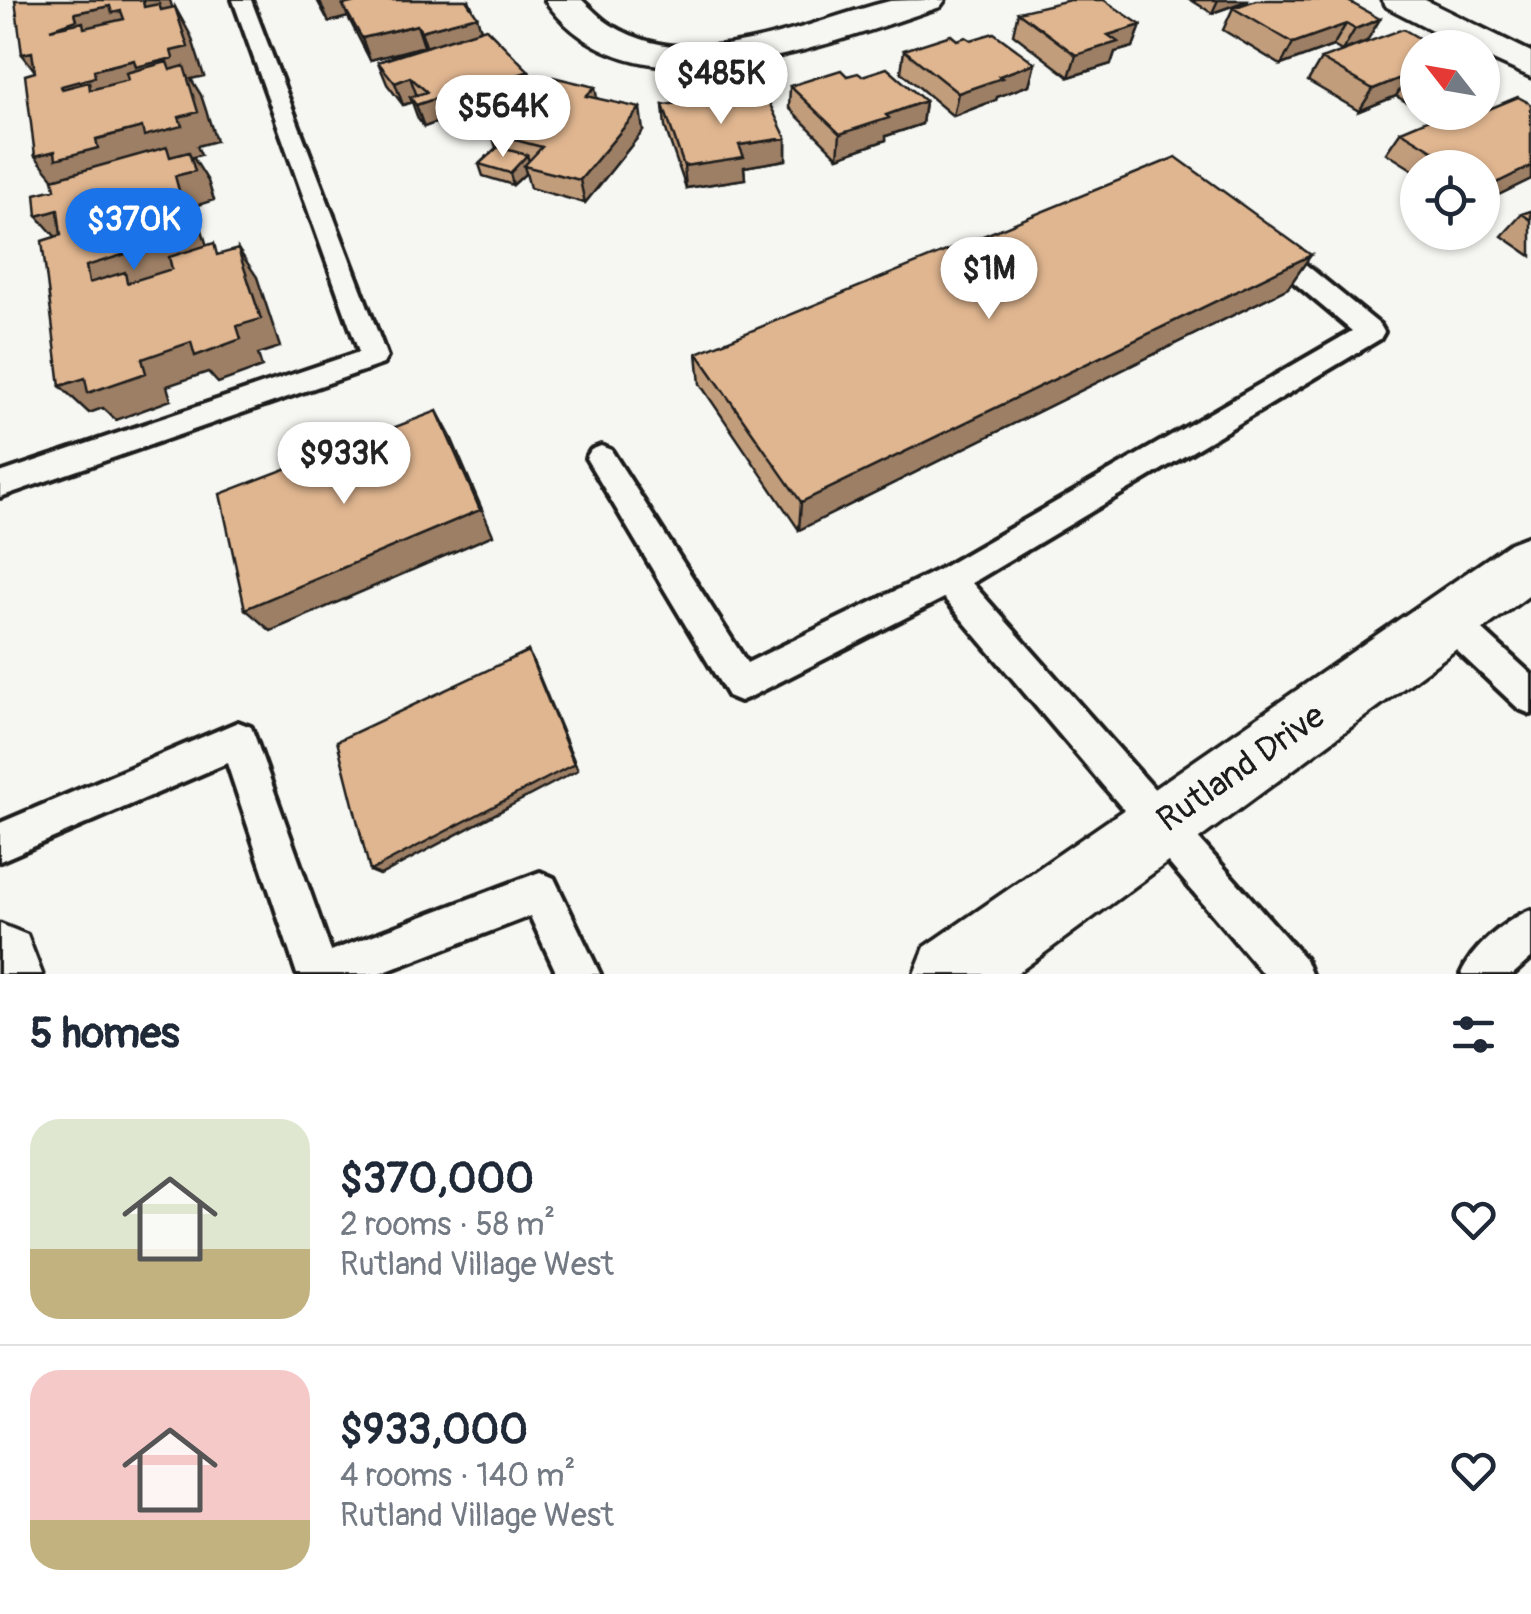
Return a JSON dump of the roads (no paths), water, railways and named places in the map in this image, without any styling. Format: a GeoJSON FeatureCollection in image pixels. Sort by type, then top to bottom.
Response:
{"type":"FeatureCollection","features":[{"type":"Feature","properties":{"kind":"street"},"geometry":{"type":"LineString","coordinates":[[562,0],[585,25],[618,45],[662,56],[717,56],[765,49],[928,0]]}},
{"type":"Feature","properties":{"kind":"street"},"geometry":{"type":"LineString","coordinates":[[1399,0],[1531,66]]}},
{"type":"Feature","properties":{"kind":"street","name":"Rutland Drive"},"geometry":{"type":"LineString","coordinates":[[952,974],[1531,561]]}},
{"type":"Feature","properties":{"kind":"street"},"geometry":{"type":"LineString","coordinates":[[0,962],[4,974]]}},
{"type":"Feature","properties":{"kind":"lane"},"geometry":{"type":"LineString","coordinates":[[0,485],[374,357],[242,0]]}},
{"type":"Feature","properties":{"kind":"lane"},"geometry":{"type":"LineString","coordinates":[[601,458],[740,684],[949,580],[1371,332],[1255,236]]}},
{"type":"Feature","properties":{"kind":"lane"},"geometry":{"type":"LineString","coordinates":[[949,580],[1290,974]]}},
{"type":"Feature","properties":{"kind":"lane"},"geometry":{"type":"LineString","coordinates":[[1448,620],[1531,697]]}},
{"type":"Feature","properties":{"kind":"lane"},"geometry":{"type":"LineString","coordinates":[[0,842],[238,740],[321,974],[540,892],[579,974]]}},
{"type":"Feature","properties":{"kind":"lane"},"geometry":{"type":"LineString","coordinates":[[1482,974],[1531,930]]}}]}
